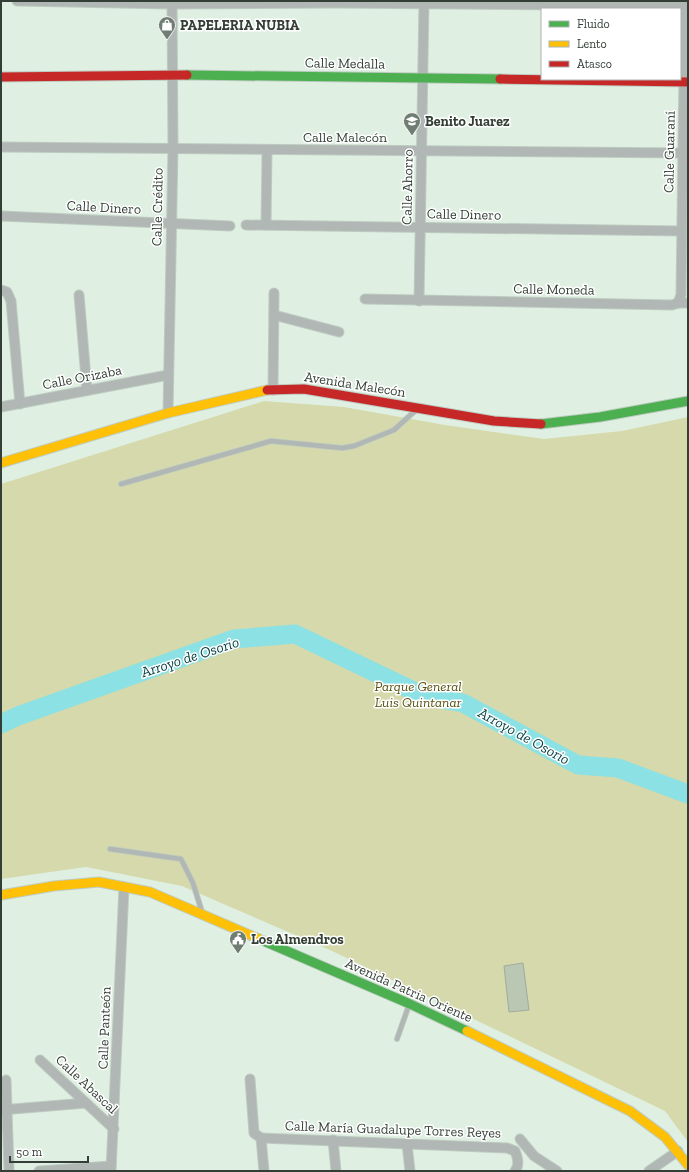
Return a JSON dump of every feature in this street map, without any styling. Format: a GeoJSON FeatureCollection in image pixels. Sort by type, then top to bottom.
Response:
{"type":"FeatureCollection","features":[{"type":"Feature","properties":{"kind":"street"},"geometry":{"type":"LineString","coordinates":[[18,1],[686,4]]}},
{"type":"Feature","properties":{"kind":"street","name":"Calle Crédito"},"geometry":{"type":"LineString","coordinates":[[168,413],[173,148],[172,2]]}},
{"type":"Feature","properties":{"kind":"street","name":"Calle Ahorro"},"geometry":{"type":"LineString","coordinates":[[419,301],[424,2]]}},
{"type":"Feature","properties":{"kind":"street","name":"Calle Guaraní"},"geometry":{"type":"LineString","coordinates":[[678,303],[681,295],[685,152],[686,4]]}},
{"type":"Feature","properties":{"kind":"street","name":"Calle Medalla"},"geometry":{"type":"LineString","coordinates":[[1,76],[172,75],[686,83]]}},
{"type":"Feature","properties":{"kind":"street","name":"Calle Malecón"},"geometry":{"type":"LineString","coordinates":[[1,148],[173,148],[267,151],[421,152],[685,152]]}},
{"type":"Feature","properties":{"kind":"street"},"geometry":{"type":"LineString","coordinates":[[266,225],[267,151]]}},
{"type":"Feature","properties":{"kind":"street","name":"Calle Dinero"},"geometry":{"type":"LineString","coordinates":[[1,216],[230,226]]}},
{"type":"Feature","properties":{"kind":"street","name":"Calle Dinero"},"geometry":{"type":"LineString","coordinates":[[246,225],[682,231]]}},
{"type":"Feature","properties":{"kind":"street"},"geometry":{"type":"LineString","coordinates":[[4,291],[11,301],[20,404]]}},
{"type":"Feature","properties":{"kind":"street"},"geometry":{"type":"LineString","coordinates":[[273,390],[274,293]]}},
{"type":"Feature","properties":{"kind":"street"},"geometry":{"type":"LineString","coordinates":[[79,295],[87,390]]}},
{"type":"Feature","properties":{"kind":"street","name":"Calle Moneda"},"geometry":{"type":"LineString","coordinates":[[365,299],[672,305],[678,303],[688,303]]}},
{"type":"Feature","properties":{"kind":"street"},"geometry":{"type":"LineString","coordinates":[[274,315],[339,332]]}},
{"type":"Feature","properties":{"kind":"street","name":"Calle Orizaba"},"geometry":{"type":"LineString","coordinates":[[1,407],[168,375]]}},
{"type":"Feature","properties":{"kind":"street","name":"Avenida Malecón"},"geometry":{"type":"LineString","coordinates":[[1,463],[168,413],[263,390],[304,389],[494,421],[536,425],[600,417],[688,401]]}},
{"type":"Feature","properties":{"kind":"street","name":"Avenida Patria Oriente"},"geometry":{"type":"LineString","coordinates":[[1,895],[54,886],[100,882],[150,892],[410,1004],[618,1104],[647,1121],[665,1135],[688,1165]]}},
{"type":"Feature","properties":{"kind":"street","name":"Calle Panteón"},"geometry":{"type":"LineString","coordinates":[[111,1169],[124,887]]}},
{"type":"Feature","properties":{"kind":"street","name":"Calle Abascal"},"geometry":{"type":"LineString","coordinates":[[40,1060],[114,1129]]}},
{"type":"Feature","properties":{"kind":"street"},"geometry":{"type":"LineString","coordinates":[[250,1079],[254,1133],[261,1138],[264,1171]]}},
{"type":"Feature","properties":{"kind":"street"},"geometry":{"type":"LineString","coordinates":[[6,1080],[5,1110],[9,1171]]}},
{"type":"Feature","properties":{"kind":"street"},"geometry":{"type":"LineString","coordinates":[[5,1110],[86,1103]]}},
{"type":"Feature","properties":{"kind":"street","name":"Calle María Guadalupe Torres Reyes"},"geometry":{"type":"LineString","coordinates":[[261,1138],[507,1148],[515,1151],[518,1159],[517,1168],[515,1171]]}},
{"type":"Feature","properties":{"kind":"street"},"geometry":{"type":"LineString","coordinates":[[520,1139],[534,1156],[557,1171]]}},
{"type":"Feature","properties":{"kind":"street"},"geometry":{"type":"LineString","coordinates":[[333,1140],[336,1171]]}},
{"type":"Feature","properties":{"kind":"street"},"geometry":{"type":"LineString","coordinates":[[407,1144],[410,1171]]}},
{"type":"Feature","properties":{"kind":"street"},"geometry":{"type":"LineString","coordinates":[[649,1171],[678,1151]]}},
{"type":"Feature","properties":{"kind":"street"},"geometry":{"type":"LineString","coordinates":[[39,1171],[111,1169]]}},
{"type":"Feature","properties":{"kind":"lane"},"geometry":{"type":"LineString","coordinates":[[121,484],[271,440],[342,448],[354,446],[394,430],[418,408]]}},
{"type":"Feature","properties":{"kind":"lane"},"geometry":{"type":"LineString","coordinates":[[110,849],[181,859],[193,883],[203,914]]}},
{"type":"Feature","properties":{"kind":"lane"},"geometry":{"type":"LineString","coordinates":[[397,1039],[410,1004]]}},
{"type":"Feature","properties":{"kind":"green space","name":"Parque General Luis Quintanar"},"geometry":{"type":"Polygon","coordinates":[[[264,401],[344,407],[445,425],[544,439],[622,431],[688,417],[688,1142],[665,1111],[330,950],[182,886],[86,867],[1,879],[1,484],[264,401]]]}},
{"type":"Feature","properties":{"kind":"building"},"geometry":{"type":"Polygon","coordinates":[[[523,963],[529,1010],[509,1012],[504,966],[523,963]]]}},
{"type":"Feature","properties":{"kind":"waterway","name":"Arroyo de Osorio"},"geometry":{"type":"LineString","coordinates":[[1,724],[18,716],[234,639],[295,634],[424,696],[463,703],[578,765],[618,768],[688,794]]}},
{"type":"Feature","properties":{"kind":"traffic: fast"},"geometry":{"type":"LineString","coordinates":[[187,75],[500,79]]}},
{"type":"Feature","properties":{"kind":"traffic: fast"},"geometry":{"type":"LineString","coordinates":[[541,424],[600,417],[688,401]]}},
{"type":"Feature","properties":{"kind":"traffic: fast"},"geometry":{"type":"LineString","coordinates":[[259,939],[410,1004],[467,1031]]}},
{"type":"Feature","properties":{"kind":"traffic: slow"},"geometry":{"type":"LineString","coordinates":[[1,463],[168,413],[267,390]]}},
{"type":"Feature","properties":{"kind":"traffic: slow"},"geometry":{"type":"LineString","coordinates":[[1,895],[54,886],[99,882],[150,892],[259,939]]}},
{"type":"Feature","properties":{"kind":"traffic: slow"},"geometry":{"type":"LineString","coordinates":[[467,1031],[630,1111],[665,1137],[688,1165]]}},
{"type":"Feature","properties":{"kind":"traffic: jam"},"geometry":{"type":"LineString","coordinates":[[1,77],[187,75]]}},
{"type":"Feature","properties":{"kind":"traffic: jam"},"geometry":{"type":"LineString","coordinates":[[500,79],[541,80]]}},
{"type":"Feature","properties":{"kind":"traffic: jam"},"geometry":{"type":"LineString","coordinates":[[563,80],[688,82]]}},
{"type":"Feature","properties":{"kind":"traffic: jam"},"geometry":{"type":"LineString","coordinates":[[267,390],[304,389],[494,421],[541,424]]}},
{"type":"Feature","properties":{"kind":"place","name":"PAPELERIA NUBIA"},"geometry":{"type":"Point","coordinates":[167,40]}},
{"type":"Feature","properties":{"kind":"place","name":"Benito Juarez"},"geometry":{"type":"Point","coordinates":[412,136]}},
{"type":"Feature","properties":{"kind":"place","name":"Los Almendros"},"geometry":{"type":"Point","coordinates":[238,954]}}]}
